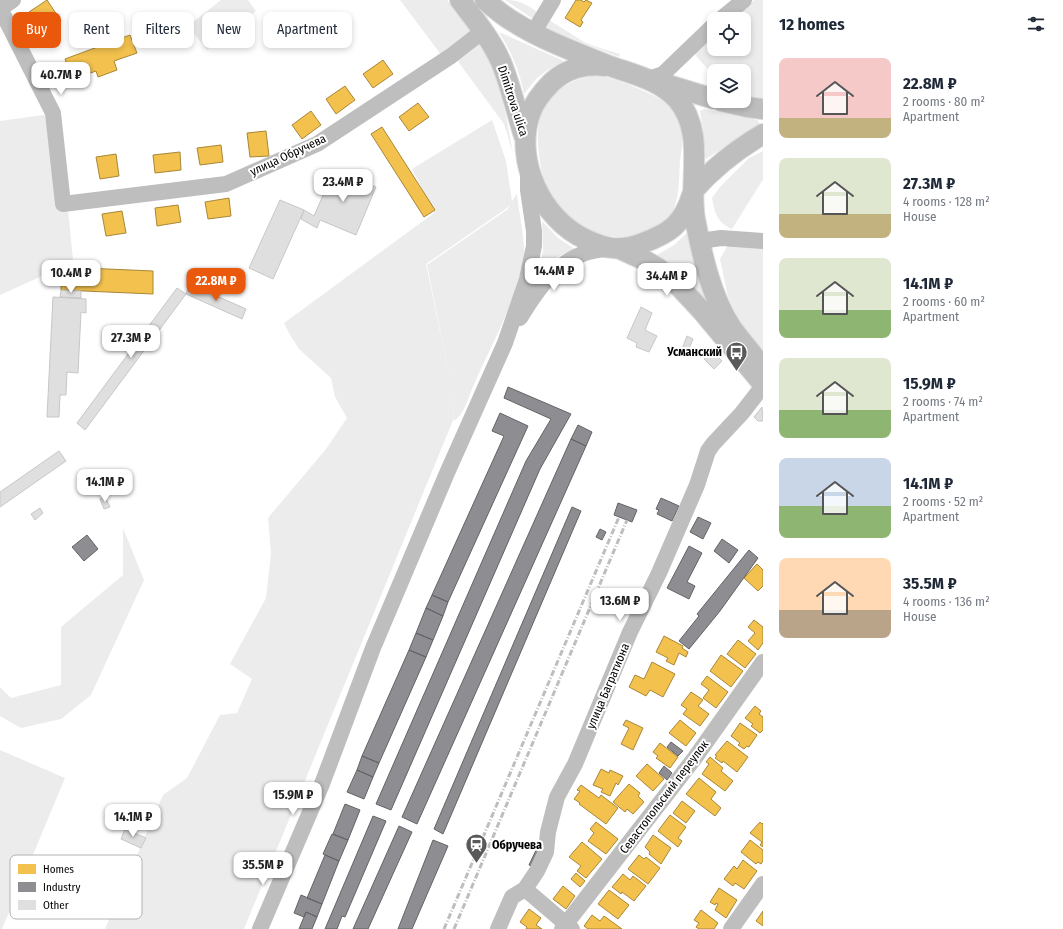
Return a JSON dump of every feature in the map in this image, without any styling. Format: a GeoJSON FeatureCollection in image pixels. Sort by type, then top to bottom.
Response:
{"type":"FeatureCollection","features":[{"type":"Feature","properties":{"kind":"main road","name":"Dimitrova ulica"},"geometry":{"type":"LineString","coordinates":[[460,0],[483,30],[500,61],[512,94],[537,191],[545,205],[556,218],[577,235],[599,245],[617,249],[644,260],[658,268],[673,280],[702,311],[763,385]]}},
{"type":"Feature","properties":{"kind":"main road"},"geometry":{"type":"LineString","coordinates":[[485,0],[510,20],[533,33],[613,67],[707,97]]}},
{"type":"Feature","properties":{"kind":"main road"},"geometry":{"type":"LineString","coordinates":[[527,151],[528,123],[533,107],[547,87],[566,72],[579,68],[601,65],[613,67]]}},
{"type":"Feature","properties":{"kind":"main road"},"geometry":{"type":"LineString","coordinates":[[648,79],[670,92],[682,106],[688,117],[694,150],[695,171],[693,193],[695,220],[707,270],[718,302],[731,327],[763,368]]}},
{"type":"Feature","properties":{"kind":"main road"},"geometry":{"type":"LineString","coordinates":[[751,108],[763,109]]}},
{"type":"Feature","properties":{"kind":"main road"},"geometry":{"type":"LineString","coordinates":[[617,249],[640,245],[668,232],[684,215],[693,193],[718,165],[736,151],[763,134]]}},
{"type":"Feature","properties":{"kind":"street"},"geometry":{"type":"LineString","coordinates":[[533,33],[553,0]]}},
{"type":"Feature","properties":{"kind":"street"},"geometry":{"type":"LineString","coordinates":[[729,12],[744,0]]}},
{"type":"Feature","properties":{"kind":"street","name":"улица Обручева"},"geometry":{"type":"LineString","coordinates":[[4,6],[53,113],[63,204],[226,184],[317,144],[451,56],[483,30]]}},
{"type":"Feature","properties":{"kind":"street"},"geometry":{"type":"LineString","coordinates":[[648,79],[663,74],[667,71],[707,32]]}},
{"type":"Feature","properties":{"kind":"street"},"geometry":{"type":"LineString","coordinates":[[260,929],[322,784],[376,640],[447,473],[505,344],[529,273],[534,246],[534,231],[528,190],[527,151]]}},
{"type":"Feature","properties":{"kind":"street"},"geometry":{"type":"LineString","coordinates":[[700,241],[721,238],[763,241]]}},
{"type":"Feature","properties":{"kind":"street"},"geometry":{"type":"LineString","coordinates":[[505,344],[537,291],[553,272],[573,258],[586,252],[617,249]]}},
{"type":"Feature","properties":{"kind":"street","name":"улица Багратиона"},"geometry":{"type":"LineString","coordinates":[[498,929],[512,897],[525,889],[537,871],[546,852],[548,832],[557,797],[575,764],[630,632],[659,573],[697,485],[708,451],[742,413],[763,385]]}},
{"type":"Feature","properties":{"kind":"street","name":"Севастопольский переулок"},"geometry":{"type":"LineString","coordinates":[[566,927],[694,759],[763,662]]}},
{"type":"Feature","properties":{"kind":"street"},"geometry":{"type":"LineString","coordinates":[[731,929],[763,884]]}},
{"type":"Feature","properties":{"kind":"street"},"geometry":{"type":"LineString","coordinates":[[525,889],[566,927]]}},
{"type":"Feature","properties":{"kind":"shaded area"},"geometry":{"type":"Polygon","coordinates":[[[221,0],[248,0],[256,11],[255,12],[206,12],[221,0]]]}},
{"type":"Feature","properties":{"kind":"shaded area"},"geometry":{"type":"Polygon","coordinates":[[[400,0],[447,0],[473,34],[442,56],[400,0]]]}},
{"type":"Feature","properties":{"kind":"shaded area"},"geometry":{"type":"Polygon","coordinates":[[[505,0],[522,3],[537,12],[533,19],[505,0]]]}},
{"type":"Feature","properties":{"kind":"shaded area"},"geometry":{"type":"Polygon","coordinates":[[[754,0],[763,0],[763,100],[751,99],[751,64],[707,64],[707,68],[695,53],[707,40],[707,56],[751,56],[751,12],[739,12],[754,0]]]}},
{"type":"Feature","properties":{"kind":"shaded area"},"geometry":{"type":"Polygon","coordinates":[[[202,15],[202,44],[194,34],[194,21],[202,15]]]}},
{"type":"Feature","properties":{"kind":"shaded area"},"geometry":{"type":"Polygon","coordinates":[[[546,18],[584,42],[620,54],[619,57],[550,30],[544,23],[546,18]]]}},
{"type":"Feature","properties":{"kind":"shaded area"},"geometry":{"type":"Polygon","coordinates":[[[499,32],[564,61],[537,78],[524,94],[520,77],[508,47],[499,32]]]}},
{"type":"Feature","properties":{"kind":"shaded area"},"geometry":{"type":"Polygon","coordinates":[[[476,40],[492,66],[497,80],[505,109],[513,153],[504,124],[454,56],[476,40]]]}},
{"type":"Feature","properties":{"kind":"shaded area"},"geometry":{"type":"Polygon","coordinates":[[[595,75],[624,83],[661,99],[674,110],[680,125],[682,144],[679,187],[675,207],[665,222],[648,232],[636,236],[607,236],[581,225],[568,215],[557,203],[547,188],[543,175],[539,156],[538,132],[539,120],[544,106],[555,93],[570,83],[578,79],[595,75]]]}},
{"type":"Feature","properties":{"kind":"shaded area"},"geometry":{"type":"Polygon","coordinates":[[[704,109],[757,120],[760,124],[706,159],[704,155],[703,129],[700,111],[704,109]]]}},
{"type":"Feature","properties":{"kind":"shaded area"},"geometry":{"type":"Polygon","coordinates":[[[43,115],[59,120],[73,259],[62,267],[0,295],[0,121],[43,115]]]}},
{"type":"Feature","properties":{"kind":"shaded area"},"geometry":{"type":"Polygon","coordinates":[[[492,120],[506,161],[512,201],[517,194],[523,234],[524,258],[520,277],[512,299],[462,413],[454,421],[454,418],[244,929],[105,929],[109,919],[142,919],[142,855],[137,855],[163,795],[187,778],[220,715],[237,713],[252,679],[230,664],[266,598],[271,553],[268,518],[326,449],[347,418],[335,397],[331,378],[299,349],[284,323],[434,213],[412,169],[492,120]],[[510,204],[507,208],[426,264],[451,384],[427,265],[508,209],[510,204]]]}},
{"type":"Feature","properties":{"kind":"shaded area"},"geometry":{"type":"Polygon","coordinates":[[[763,151],[763,181],[732,229],[723,223],[718,217],[714,209],[712,198],[720,187],[749,158],[763,151]]]}},
{"type":"Feature","properties":{"kind":"shaded area"},"geometry":{"type":"Polygon","coordinates":[[[542,221],[558,238],[575,249],[557,257],[539,272],[543,250],[542,221]]]}},
{"type":"Feature","properties":{"kind":"shaded area"},"geometry":{"type":"Polygon","coordinates":[[[690,230],[713,310],[678,269],[657,255],[674,245],[690,230]]]}},
{"type":"Feature","properties":{"kind":"shaded area"},"geometry":{"type":"Polygon","coordinates":[[[728,245],[763,248],[763,350],[739,321],[728,297],[720,259],[728,245]]]}},
{"type":"Feature","properties":{"kind":"shaded area"},"geometry":{"type":"Polygon","coordinates":[[[123,528],[144,580],[91,695],[61,719],[21,728],[0,716],[0,687],[11,698],[61,685],[61,627],[123,575],[123,528]]]}},
{"type":"Feature","properties":{"kind":"shaded area"},"geometry":{"type":"Polygon","coordinates":[[[0,750],[65,778],[33,855],[10,855],[10,910],[2,929],[0,929],[0,750]]]}},
{"type":"Feature","properties":{"kind":"building: Homes"},"geometry":{"type":"Polygon","coordinates":[[[47,0],[55,12],[29,12],[47,0]]]}},
{"type":"Feature","properties":{"kind":"building: Homes"},"geometry":{"type":"Polygon","coordinates":[[[576,0],[581,0],[584,2],[586,0],[592,3],[581,20],[583,22],[580,27],[565,18],[576,0]]]}},
{"type":"Feature","properties":{"kind":"building: Homes"},"geometry":{"type":"Polygon","coordinates":[[[130,35],[132,48],[135,48],[137,53],[114,61],[117,70],[98,77],[96,71],[72,80],[65,59],[95,48],[124,48],[124,37],[130,35]]]}},
{"type":"Feature","properties":{"kind":"building: Homes"},"geometry":{"type":"Polygon","coordinates":[[[383,60],[393,74],[373,88],[363,74],[383,60]]]}},
{"type":"Feature","properties":{"kind":"building: Homes"},"geometry":{"type":"Polygon","coordinates":[[[345,86],[355,100],[336,114],[326,99],[345,86]]]}},
{"type":"Feature","properties":{"kind":"building: Homes"},"geometry":{"type":"Polygon","coordinates":[[[418,103],[429,117],[409,131],[399,117],[418,103]]]}},
{"type":"Feature","properties":{"kind":"building: Homes"},"geometry":{"type":"Polygon","coordinates":[[[311,111],[321,125],[302,139],[292,125],[311,111]]]}},
{"type":"Feature","properties":{"kind":"building: Homes"},"geometry":{"type":"Polygon","coordinates":[[[382,127],[435,210],[424,217],[371,134],[382,127]]]}},
{"type":"Feature","properties":{"kind":"building: Homes"},"geometry":{"type":"Polygon","coordinates":[[[266,131],[269,156],[250,157],[247,133],[266,131]]]}},
{"type":"Feature","properties":{"kind":"building: Homes"},"geometry":{"type":"Polygon","coordinates":[[[221,145],[223,162],[200,165],[197,148],[221,145]]]}},
{"type":"Feature","properties":{"kind":"building: Homes"},"geometry":{"type":"Polygon","coordinates":[[[180,152],[181,170],[155,173],[153,155],[180,152]]]}},
{"type":"Feature","properties":{"kind":"building: Homes"},"geometry":{"type":"Polygon","coordinates":[[[116,154],[119,176],[100,179],[96,157],[116,154]]]}},
{"type":"Feature","properties":{"kind":"building: Homes"},"geometry":{"type":"Polygon","coordinates":[[[229,198],[231,216],[208,219],[205,202],[229,198]]]}},
{"type":"Feature","properties":{"kind":"building: Homes"},"geometry":{"type":"Polygon","coordinates":[[[178,205],[181,222],[157,226],[155,208],[178,205]]]}},
{"type":"Feature","properties":{"kind":"building: Homes"},"geometry":{"type":"Polygon","coordinates":[[[122,211],[126,233],[106,236],[102,214],[122,211]]]}},
{"type":"Feature","properties":{"kind":"building: Homes"},"geometry":{"type":"Polygon","coordinates":[[[62,267],[153,271],[153,294],[61,290],[62,267]]]}},
{"type":"Feature","properties":{"kind":"building: Homes"},"geometry":{"type":"Polygon","coordinates":[[[757,564],[763,570],[763,586],[758,591],[744,578],[757,564]]]}},
{"type":"Feature","properties":{"kind":"building: Homes"},"geometry":{"type":"Polygon","coordinates":[[[754,620],[763,627],[763,643],[758,650],[748,641],[755,633],[748,627],[754,620]]]}},
{"type":"Feature","properties":{"kind":"building: Homes"},"geometry":{"type":"Polygon","coordinates":[[[664,636],[683,646],[682,648],[688,652],[686,657],[679,653],[674,665],[666,661],[668,658],[656,652],[664,636]]]}},
{"type":"Feature","properties":{"kind":"building: Homes"},"geometry":{"type":"Polygon","coordinates":[[[738,640],[756,654],[745,668],[727,654],[738,640]]]}},
{"type":"Feature","properties":{"kind":"building: Homes"},"geometry":{"type":"Polygon","coordinates":[[[721,655],[743,671],[731,687],[710,671],[721,655]]]}},
{"type":"Feature","properties":{"kind":"building: Homes"},"geometry":{"type":"Polygon","coordinates":[[[652,662],[675,674],[663,697],[650,690],[646,696],[629,687],[635,675],[644,679],[652,662]]]}},
{"type":"Feature","properties":{"kind":"building: Homes"},"geometry":{"type":"Polygon","coordinates":[[[707,676],[728,692],[716,708],[703,698],[709,690],[701,684],[707,676]]]}},
{"type":"Feature","properties":{"kind":"building: Homes"},"geometry":{"type":"Polygon","coordinates":[[[691,692],[703,700],[698,706],[709,714],[700,726],[683,714],[687,709],[681,705],[691,692]]]}},
{"type":"Feature","properties":{"kind":"building: Homes"},"geometry":{"type":"Polygon","coordinates":[[[755,706],[761,711],[759,714],[763,717],[763,730],[760,733],[751,726],[753,724],[745,718],[755,706]]]}},
{"type":"Feature","properties":{"kind":"building: Homes"},"geometry":{"type":"Polygon","coordinates":[[[626,720],[643,728],[633,750],[621,744],[629,728],[623,725],[626,720]]]}},
{"type":"Feature","properties":{"kind":"building: Homes"},"geometry":{"type":"Polygon","coordinates":[[[680,720],[696,733],[686,746],[669,733],[680,720]]]}},
{"type":"Feature","properties":{"kind":"building: Homes"},"geometry":{"type":"Polygon","coordinates":[[[740,723],[757,735],[749,747],[747,746],[744,749],[738,745],[740,743],[731,736],[740,723]]]}},
{"type":"Feature","properties":{"kind":"building: Homes"},"geometry":{"type":"Polygon","coordinates":[[[727,741],[748,757],[737,772],[723,761],[722,763],[715,758],[717,756],[715,755],[727,741]]]}},
{"type":"Feature","properties":{"kind":"building: Homes"},"geometry":{"type":"Polygon","coordinates":[[[660,743],[678,757],[670,768],[656,758],[658,756],[653,752],[660,743]]]}},
{"type":"Feature","properties":{"kind":"building: Homes"},"geometry":{"type":"Polygon","coordinates":[[[710,757],[723,768],[721,771],[733,781],[725,791],[702,774],[709,764],[706,762],[710,757]]]}},
{"type":"Feature","properties":{"kind":"building: Homes"},"geometry":{"type":"Polygon","coordinates":[[[647,764],[664,779],[653,791],[636,776],[647,764]]]}},
{"type":"Feature","properties":{"kind":"building: Homes"},"geometry":{"type":"Polygon","coordinates":[[[601,769],[609,773],[610,770],[623,776],[618,785],[616,783],[610,796],[601,792],[603,789],[593,785],[601,769]]]}},
{"type":"Feature","properties":{"kind":"building: Homes"},"geometry":{"type":"Polygon","coordinates":[[[699,778],[716,792],[711,799],[721,808],[715,816],[686,794],[699,778]]]}},
{"type":"Feature","properties":{"kind":"building: Homes"},"geometry":{"type":"Polygon","coordinates":[[[629,784],[640,793],[638,796],[644,802],[633,814],[627,809],[625,812],[613,802],[629,784]]]}},
{"type":"Feature","properties":{"kind":"building: Homes"},"geometry":{"type":"Polygon","coordinates":[[[581,785],[599,798],[601,795],[618,808],[606,824],[574,799],[580,791],[577,790],[581,785]]]}},
{"type":"Feature","properties":{"kind":"building: Homes"},"geometry":{"type":"Polygon","coordinates":[[[682,801],[695,811],[686,823],[673,813],[682,801]]]}},
{"type":"Feature","properties":{"kind":"building: Homes"},"geometry":{"type":"Polygon","coordinates":[[[670,815],[686,827],[678,838],[682,841],[678,847],[658,831],[670,815]]]}},
{"type":"Feature","properties":{"kind":"building: Homes"},"geometry":{"type":"Polygon","coordinates":[[[596,822],[618,839],[606,854],[588,841],[594,833],[590,829],[596,822]]]}},
{"type":"Feature","properties":{"kind":"building: Homes"},"geometry":{"type":"Polygon","coordinates":[[[760,822],[762,824],[763,823],[763,847],[760,845],[762,842],[750,833],[760,822]]]}},
{"type":"Feature","properties":{"kind":"building: Homes"},"geometry":{"type":"Polygon","coordinates":[[[653,835],[671,848],[661,864],[649,854],[650,852],[645,847],[653,835]]]}},
{"type":"Feature","properties":{"kind":"building: Homes"},"geometry":{"type":"Polygon","coordinates":[[[750,840],[763,850],[763,861],[761,864],[758,862],[756,864],[741,852],[750,840]]]}},
{"type":"Feature","properties":{"kind":"building: Homes"},"geometry":{"type":"Polygon","coordinates":[[[582,842],[602,859],[586,878],[577,871],[581,866],[569,857],[582,842]]]}},
{"type":"Feature","properties":{"kind":"building: Homes"},"geometry":{"type":"Polygon","coordinates":[[[639,855],[644,859],[646,857],[660,868],[648,884],[628,869],[639,855]]]}},
{"type":"Feature","properties":{"kind":"building: Homes"},"geometry":{"type":"Polygon","coordinates":[[[743,860],[757,871],[744,889],[735,883],[733,886],[724,879],[734,866],[737,869],[743,860]]]}},
{"type":"Feature","properties":{"kind":"building: Homes"},"geometry":{"type":"Polygon","coordinates":[[[576,873],[585,881],[580,887],[571,879],[576,873]]]}},
{"type":"Feature","properties":{"kind":"building: Homes"},"geometry":{"type":"Polygon","coordinates":[[[623,874],[630,880],[633,876],[646,886],[634,901],[612,887],[623,874]]]}},
{"type":"Feature","properties":{"kind":"building: Homes"},"geometry":{"type":"Polygon","coordinates":[[[563,886],[575,896],[566,909],[553,899],[563,886]]]}},
{"type":"Feature","properties":{"kind":"building: Homes"},"geometry":{"type":"Polygon","coordinates":[[[719,888],[737,900],[726,918],[715,910],[718,904],[716,903],[715,905],[710,902],[719,888]]]}},
{"type":"Feature","properties":{"kind":"building: Homes"},"geometry":{"type":"Polygon","coordinates":[[[609,890],[629,905],[618,919],[598,904],[609,890]]]}},
{"type":"Feature","properties":{"kind":"building: Homes"},"geometry":{"type":"Polygon","coordinates":[[[529,909],[541,918],[536,925],[542,929],[526,929],[527,927],[520,922],[529,909]]]}},
{"type":"Feature","properties":{"kind":"building: Homes"},"geometry":{"type":"Polygon","coordinates":[[[701,910],[718,923],[714,929],[699,929],[696,927],[699,923],[694,920],[701,910]]]}},
{"type":"Feature","properties":{"kind":"building: Homes"},"geometry":{"type":"Polygon","coordinates":[[[763,911],[763,926],[756,921],[763,911]]]}},
{"type":"Feature","properties":{"kind":"building: Homes"},"geometry":{"type":"Polygon","coordinates":[[[592,915],[600,921],[604,916],[622,929],[588,929],[584,926],[592,915]]]}},
{"type":"Feature","properties":{"kind":"building: Industry"},"geometry":{"type":"Polygon","coordinates":[[[508,387],[571,414],[540,469],[391,810],[376,804],[526,461],[551,419],[504,398],[508,387]]]}},
{"type":"Feature","properties":{"kind":"building: Industry"},"geometry":{"type":"Polygon","coordinates":[[[500,413],[528,426],[448,602],[432,595],[504,436],[492,431],[500,413]]]}},
{"type":"Feature","properties":{"kind":"building: Industry"},"geometry":{"type":"Polygon","coordinates":[[[578,425],[592,432],[586,446],[571,439],[578,425]]]}},
{"type":"Feature","properties":{"kind":"building: Industry"},"geometry":{"type":"Polygon","coordinates":[[[571,439],[586,446],[417,824],[402,817],[571,439]]]}},
{"type":"Feature","properties":{"kind":"building: Industry"},"geometry":{"type":"Polygon","coordinates":[[[661,498],[679,506],[672,521],[657,514],[659,510],[656,509],[661,498]]]}},
{"type":"Feature","properties":{"kind":"building: Industry"},"geometry":{"type":"Polygon","coordinates":[[[618,503],[637,510],[632,522],[614,515],[618,503]]]}},
{"type":"Feature","properties":{"kind":"building: Industry"},"geometry":{"type":"Polygon","coordinates":[[[572,507],[581,511],[443,834],[434,829],[572,507]]]}},
{"type":"Feature","properties":{"kind":"building: Industry"},"geometry":{"type":"Polygon","coordinates":[[[698,517],[711,523],[703,539],[690,532],[698,517]]]}},
{"type":"Feature","properties":{"kind":"building: Industry"},"geometry":{"type":"Polygon","coordinates":[[[600,529],[606,532],[602,540],[596,537],[600,529]]]}},
{"type":"Feature","properties":{"kind":"building: Industry"},"geometry":{"type":"Polygon","coordinates":[[[87,535],[98,549],[84,561],[72,547],[87,535]]]}},
{"type":"Feature","properties":{"kind":"building: Industry"},"geometry":{"type":"Polygon","coordinates":[[[722,539],[738,550],[729,563],[714,551],[722,539]]]}},
{"type":"Feature","properties":{"kind":"building: Industry"},"geometry":{"type":"Polygon","coordinates":[[[689,546],[702,553],[687,582],[695,586],[689,599],[667,588],[689,546]]]}},
{"type":"Feature","properties":{"kind":"building: Industry"},"geometry":{"type":"Polygon","coordinates":[[[749,550],[758,558],[720,611],[689,649],[679,641],[699,616],[697,614],[749,550]]]}},
{"type":"Feature","properties":{"kind":"building: Industry"},"geometry":{"type":"Polygon","coordinates":[[[432,595],[448,602],[443,616],[426,608],[432,595]]]}},
{"type":"Feature","properties":{"kind":"building: Industry"},"geometry":{"type":"Polygon","coordinates":[[[426,608],[443,616],[433,640],[416,633],[426,608]]]}},
{"type":"Feature","properties":{"kind":"building: Industry"},"geometry":{"type":"Polygon","coordinates":[[[416,633],[433,640],[426,657],[409,650],[416,633]]]}},
{"type":"Feature","properties":{"kind":"building: Industry"},"geometry":{"type":"Polygon","coordinates":[[[409,650],[426,657],[379,763],[362,756],[409,650]]]}},
{"type":"Feature","properties":{"kind":"building: Industry"},"geometry":{"type":"Polygon","coordinates":[[[671,742],[683,751],[678,756],[667,747],[671,742]]]}},
{"type":"Feature","properties":{"kind":"building: Industry"},"geometry":{"type":"Polygon","coordinates":[[[362,756],[379,763],[373,777],[357,770],[362,756]]]}},
{"type":"Feature","properties":{"kind":"building: Industry"},"geometry":{"type":"Polygon","coordinates":[[[664,766],[672,773],[667,780],[659,773],[664,766]]]}},
{"type":"Feature","properties":{"kind":"building: Industry"},"geometry":{"type":"Polygon","coordinates":[[[357,770],[373,777],[364,799],[347,792],[357,770]]]}},
{"type":"Feature","properties":{"kind":"building: Industry"},"geometry":{"type":"Polygon","coordinates":[[[345,804],[360,810],[348,840],[333,834],[345,804]]]}},
{"type":"Feature","properties":{"kind":"building: Industry"},"geometry":{"type":"Polygon","coordinates":[[[373,816],[386,821],[345,917],[342,916],[337,929],[325,929],[373,816]]]}},
{"type":"Feature","properties":{"kind":"building: Industry"},"geometry":{"type":"Polygon","coordinates":[[[399,826],[412,832],[368,929],[353,929],[399,826]]]}},
{"type":"Feature","properties":{"kind":"building: Industry"},"geometry":{"type":"Polygon","coordinates":[[[332,834],[348,840],[339,861],[323,854],[332,834]]]}},
{"type":"Feature","properties":{"kind":"building: Industry"},"geometry":{"type":"Polygon","coordinates":[[[433,840],[448,846],[412,929],[398,929],[433,840]]]}},
{"type":"Feature","properties":{"kind":"building: Industry"},"geometry":{"type":"Polygon","coordinates":[[[538,846],[545,850],[536,868],[529,865],[538,846]]]}},
{"type":"Feature","properties":{"kind":"building: Industry"},"geometry":{"type":"Polygon","coordinates":[[[325,855],[339,861],[322,904],[307,898],[325,855]]]}},
{"type":"Feature","properties":{"kind":"building: Industry"},"geometry":{"type":"Polygon","coordinates":[[[301,895],[322,904],[317,917],[306,912],[304,917],[294,913],[301,895]]]}},
{"type":"Feature","properties":{"kind":"building: Industry"},"geometry":{"type":"Polygon","coordinates":[[[306,912],[317,917],[312,929],[299,929],[306,912]]]}},
{"type":"Feature","properties":{"kind":"building: Other"},"geometry":{"type":"Polygon","coordinates":[[[334,170],[376,187],[356,235],[320,220],[317,228],[301,219],[304,210],[314,216],[334,170]]]}},
{"type":"Feature","properties":{"kind":"building: Other"},"geometry":{"type":"Polygon","coordinates":[[[280,200],[304,210],[273,279],[249,268],[280,200]]]}},
{"type":"Feature","properties":{"kind":"building: Other"},"geometry":{"type":"Polygon","coordinates":[[[190,284],[246,309],[242,319],[186,294],[190,284]]]}},
{"type":"Feature","properties":{"kind":"building: Other"},"geometry":{"type":"Polygon","coordinates":[[[177,288],[186,294],[85,430],[77,423],[177,288]]]}},
{"type":"Feature","properties":{"kind":"building: Other"},"geometry":{"type":"Polygon","coordinates":[[[61,290],[81,291],[81,298],[60,297],[61,290]]]}},
{"type":"Feature","properties":{"kind":"building: Other"},"geometry":{"type":"Polygon","coordinates":[[[53,297],[86,299],[86,313],[81,312],[78,373],[67,372],[66,395],[60,395],[59,417],[47,417],[53,297]]]}},
{"type":"Feature","properties":{"kind":"building: Other"},"geometry":{"type":"Polygon","coordinates":[[[641,307],[652,313],[645,330],[657,336],[649,352],[636,347],[637,343],[627,338],[641,307]]]}},
{"type":"Feature","properties":{"kind":"building: Other"},"geometry":{"type":"Polygon","coordinates":[[[687,336],[693,339],[688,351],[682,349],[687,336]]]}},
{"type":"Feature","properties":{"kind":"building: Other"},"geometry":{"type":"Polygon","coordinates":[[[712,351],[722,361],[714,369],[704,359],[712,351]]]}},
{"type":"Feature","properties":{"kind":"building: Other"},"geometry":{"type":"Polygon","coordinates":[[[762,407],[763,421],[758,421],[754,417],[762,407]]]}},
{"type":"Feature","properties":{"kind":"building: Other"},"geometry":{"type":"Polygon","coordinates":[[[59,451],[66,461],[0,507],[0,492],[59,451]]]}},
{"type":"Feature","properties":{"kind":"building: Other"},"geometry":{"type":"Polygon","coordinates":[[[105,497],[110,507],[104,509],[100,499],[105,497]]]}},
{"type":"Feature","properties":{"kind":"building: Other"},"geometry":{"type":"Polygon","coordinates":[[[40,508],[43,513],[35,520],[31,514],[40,508]]]}},
{"type":"Feature","properties":{"kind":"building: Other"},"geometry":{"type":"Polygon","coordinates":[[[125,829],[146,838],[141,848],[121,839],[125,829]]]}},
{"type":"Feature","properties":{"kind":"railway"},"geometry":{"type":"LineString","coordinates":[[444,929],[619,517]]}},
{"type":"Feature","properties":{"kind":"railway"},"geometry":{"type":"LineString","coordinates":[[454,929],[627,520]]}},
{"type":"Feature","properties":{"kind":"place","name":"Усманский"},"geometry":{"type":"Point","coordinates":[737,372]}},
{"type":"Feature","properties":{"kind":"place","name":"Обручева"},"geometry":{"type":"Point","coordinates":[476,864]}}]}
